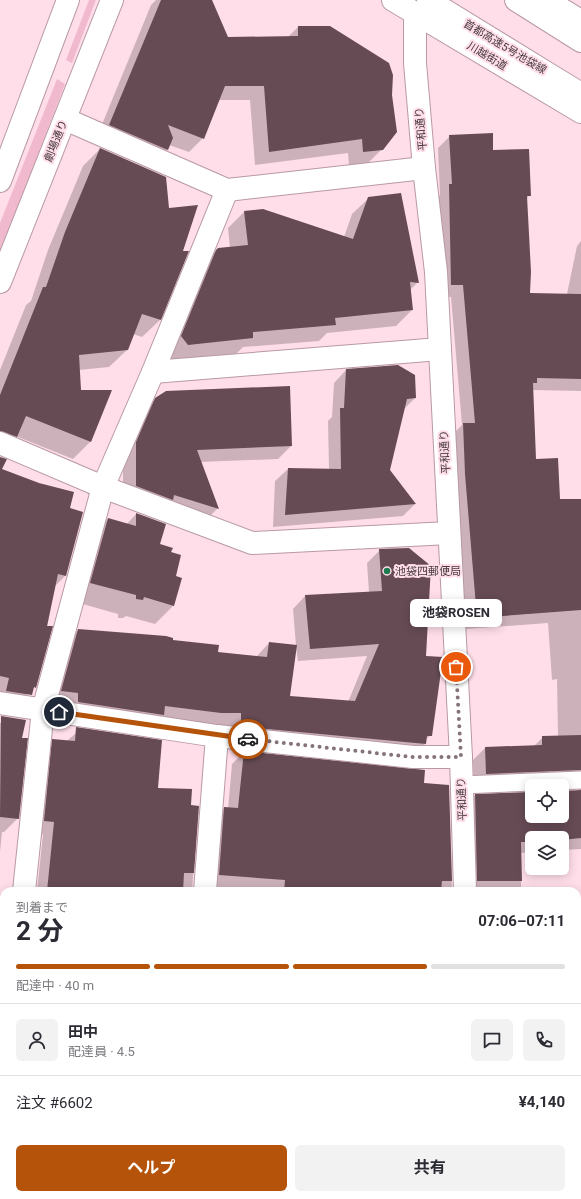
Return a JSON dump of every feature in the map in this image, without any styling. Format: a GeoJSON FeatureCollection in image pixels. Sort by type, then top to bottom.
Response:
{"type":"FeatureCollection","features":[{"type":"Feature","properties":{"kind":"main road"},"geometry":{"type":"LineString","coordinates":[[0,181],[68,0]]}},
{"type":"Feature","properties":{"kind":"main road","name":"劇場通り"},"geometry":{"type":"LineString","coordinates":[[0,282],[112,0]]}},
{"type":"Feature","properties":{"kind":"main road","name":"川越街道"},"geometry":{"type":"LineString","coordinates":[[393,0],[422,7],[581,112]]}},
{"type":"Feature","properties":{"kind":"main road"},"geometry":{"type":"LineString","coordinates":[[516,0],[581,41]]}},
{"type":"Feature","properties":{"kind":"main road"},"geometry":{"type":"LineString","coordinates":[[551,1],[581,21]]}},
{"type":"Feature","properties":{"kind":"main road","name":"首都高速5号池袋線"},"geometry":{"type":"LineString","coordinates":[[422,7],[581,94]]}},
{"type":"Feature","properties":{"kind":"main road","name":"平和通り"},"geometry":{"type":"LineString","coordinates":[[422,7],[415,63],[424,168],[436,272],[461,757],[465,887]]}},
{"type":"Feature","properties":{"kind":"main road"},"geometry":{"type":"LineString","coordinates":[[65,120],[227,190],[424,168]]}},
{"type":"Feature","properties":{"kind":"main road"},"geometry":{"type":"LineString","coordinates":[[24,887],[43,710],[103,487],[153,372],[227,190]]}},
{"type":"Feature","properties":{"kind":"main road"},"geometry":{"type":"LineString","coordinates":[[153,372],[440,349]]}},
{"type":"Feature","properties":{"kind":"main road"},"geometry":{"type":"LineString","coordinates":[[0,443],[103,487],[252,543],[449,533]]}},
{"type":"Feature","properties":{"kind":"main road"},"geometry":{"type":"LineString","coordinates":[[0,703],[217,736],[412,757],[461,757]]}},
{"type":"Feature","properties":{"kind":"main road"},"geometry":{"type":"LineString","coordinates":[[205,887],[217,736]]}},
{"type":"Feature","properties":{"kind":"lane"},"geometry":{"type":"LineString","coordinates":[[462,785],[581,780]]}},
{"type":"Feature","properties":{"kind":"shaded area"},"geometry":{"type":"Polygon","coordinates":[[[89,0],[96,0],[72,63],[66,60],[89,0]]]}},
{"type":"Feature","properties":{"kind":"shaded area"},"geometry":{"type":"Polygon","coordinates":[[[57,79],[65,84],[0,253],[0,223],[57,79]]]}},
{"type":"Feature","properties":{"kind":"building"},"geometry":{"type":"Polygon","coordinates":[[[161,0],[212,0],[228,37],[298,36],[298,26],[330,26],[389,63],[393,75],[392,95],[397,132],[383,150],[363,152],[362,139],[269,152],[264,86],[225,86],[204,139],[168,125],[173,138],[168,150],[109,125],[161,0]]]}},
{"type":"Feature","properties":{"kind":"building"},"geometry":{"type":"Polygon","coordinates":[[[493,133],[493,150],[529,149],[531,196],[527,196],[531,272],[530,293],[581,294],[581,379],[537,378],[537,383],[533,383],[536,459],[558,458],[560,499],[581,499],[581,610],[477,618],[465,474],[463,423],[475,423],[463,285],[451,285],[449,184],[452,184],[449,135],[493,133]]]}},
{"type":"Feature","properties":{"kind":"building"},"geometry":{"type":"Polygon","coordinates":[[[100,148],[166,177],[169,208],[198,205],[183,251],[189,251],[161,320],[142,314],[128,350],[79,355],[81,390],[112,390],[91,442],[26,416],[17,437],[0,431],[0,395],[43,287],[46,287],[65,232],[100,148]]]}},
{"type":"Feature","properties":{"kind":"building"},"geometry":{"type":"Polygon","coordinates":[[[401,193],[419,283],[410,282],[413,310],[335,318],[336,325],[253,332],[253,338],[188,345],[181,336],[216,250],[218,248],[248,245],[244,211],[263,209],[353,239],[368,197],[401,193]]]}},
{"type":"Feature","properties":{"kind":"building"},"geometry":{"type":"Polygon","coordinates":[[[398,365],[415,375],[416,398],[407,399],[390,470],[416,504],[285,515],[288,468],[341,469],[340,408],[344,408],[346,369],[398,365]]]}},
{"type":"Feature","properties":{"kind":"building"},"geometry":{"type":"Polygon","coordinates":[[[290,386],[292,446],[197,450],[219,509],[174,495],[173,500],[136,486],[136,442],[155,398],[166,391],[290,386]]]}},
{"type":"Feature","properties":{"kind":"building"},"geometry":{"type":"Polygon","coordinates":[[[0,457],[7,459],[2,469],[39,483],[74,492],[70,508],[83,512],[66,576],[58,574],[47,626],[53,626],[36,688],[34,687],[32,695],[6,691],[9,678],[0,676],[0,457]]]}},
{"type":"Feature","properties":{"kind":"building"},"geometry":{"type":"Polygon","coordinates":[[[136,513],[166,524],[160,544],[173,548],[171,552],[181,555],[176,576],[182,578],[174,606],[144,597],[143,600],[136,599],[136,595],[90,583],[108,518],[136,526],[136,513]]]}},
{"type":"Feature","properties":{"kind":"building"},"geometry":{"type":"Polygon","coordinates":[[[409,548],[431,566],[426,656],[443,657],[432,736],[427,736],[426,744],[246,727],[247,722],[241,721],[241,713],[221,713],[165,706],[164,715],[78,702],[78,693],[61,691],[78,629],[166,636],[173,638],[173,640],[219,645],[218,652],[267,657],[269,642],[297,645],[290,696],[355,701],[379,644],[310,649],[305,595],[382,591],[379,549],[409,548]]]}},
{"type":"Feature","properties":{"kind":"building"},"geometry":{"type":"Polygon","coordinates":[[[1,716],[26,720],[22,738],[28,738],[19,819],[0,817],[1,716]]]}},
{"type":"Feature","properties":{"kind":"building"},"geometry":{"type":"Polygon","coordinates":[[[76,727],[162,740],[158,788],[192,789],[191,805],[199,806],[194,873],[184,873],[183,887],[47,887],[54,822],[44,821],[52,739],[75,741],[76,727]]]}},
{"type":"Feature","properties":{"kind":"building"},"geometry":{"type":"Polygon","coordinates":[[[581,735],[581,770],[486,774],[485,747],[542,745],[542,736],[581,735]]]}},
{"type":"Feature","properties":{"kind":"building"},"geometry":{"type":"Polygon","coordinates":[[[244,751],[425,770],[424,783],[449,785],[452,881],[442,881],[441,887],[284,887],[285,880],[219,875],[224,807],[238,808],[244,751]]]}},
{"type":"Feature","properties":{"kind":"building"},"geometry":{"type":"Polygon","coordinates":[[[581,790],[581,838],[569,839],[569,831],[525,831],[525,842],[521,842],[522,881],[477,881],[475,794],[525,792],[525,823],[569,823],[569,791],[581,790]]]}},
{"type":"Feature","properties":{"kind":"way so far"},"geometry":{"type":"LineString","coordinates":[[248,739],[412,757],[461,757],[456,667]]}},
{"type":"Feature","properties":{"kind":"place","name":"池袋四郵便局"},"geometry":{"type":"Point","coordinates":[387,571]}},
{"type":"Feature","properties":{"kind":"place","name":"池袋ROSEN"},"geometry":{"type":"Point","coordinates":[456,667]}},
{"type":"Feature","properties":{"kind":"route"},"geometry":{"type":"LineString","coordinates":[[59,712],[217,736],[248,739]]}}]}
